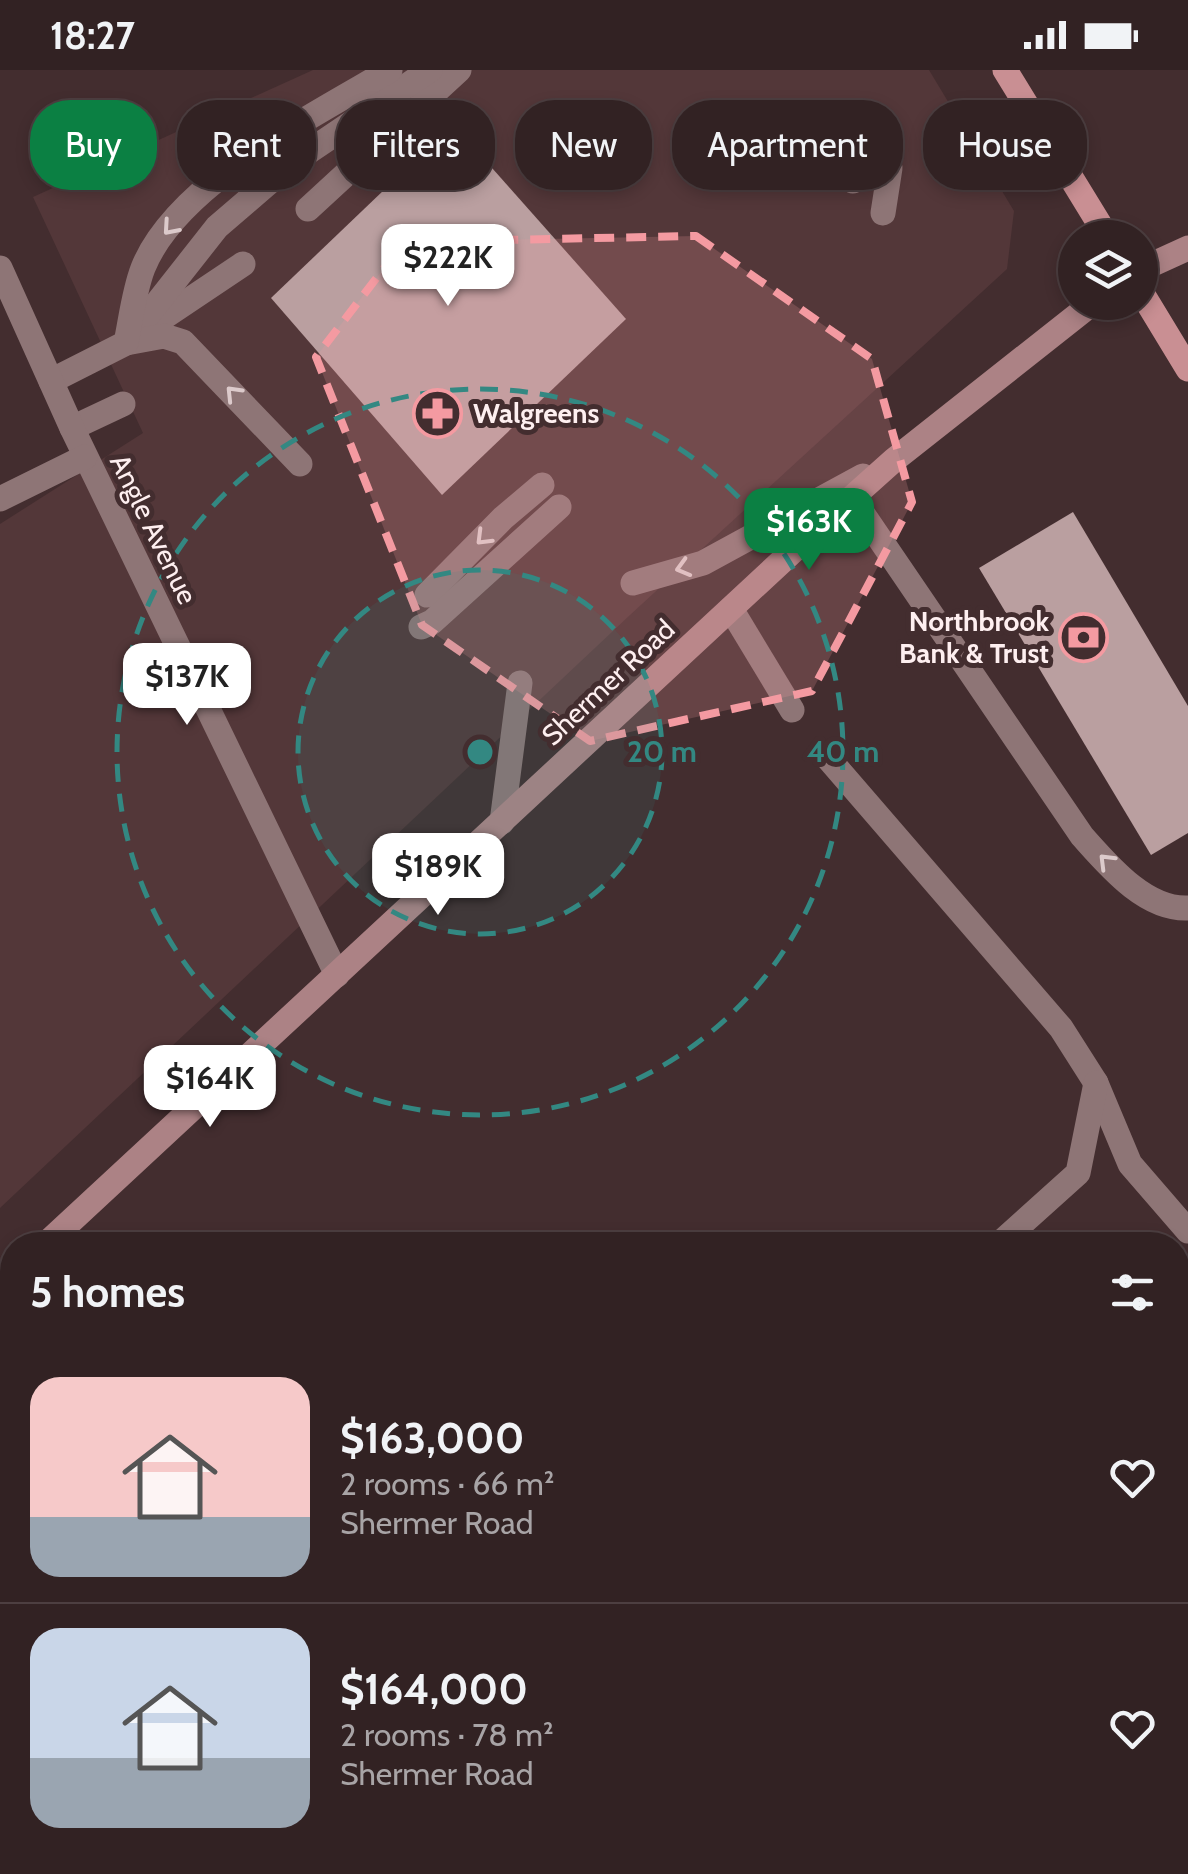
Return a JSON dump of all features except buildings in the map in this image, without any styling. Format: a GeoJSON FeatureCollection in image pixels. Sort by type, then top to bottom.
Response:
{"type":"FeatureCollection","features":[{"type":"Feature","properties":{"kind":"main road"},"geometry":{"type":"LineString","coordinates":[[1005,70],[1097,220]]}},
{"type":"Feature","properties":{"kind":"main road"},"geometry":{"type":"LineString","coordinates":[[1158,262],[1188,248]]}},
{"type":"Feature","properties":{"kind":"main road","name":"Shermer Road"},"geometry":{"type":"LineString","coordinates":[[59,1232],[894,460],[1071,320]]}},
{"type":"Feature","properties":{"kind":"main road"},"geometry":{"type":"LineString","coordinates":[[1158,320],[1188,369]]}},
{"type":"Feature","properties":{"kind":"street"},"geometry":{"type":"LineString","coordinates":[[126,343],[142,269],[159,240],[190,206],[248,155],[390,70]]}},
{"type":"Feature","properties":{"kind":"street"},"geometry":{"type":"LineString","coordinates":[[126,343],[217,227],[289,165],[443,74]]}},
{"type":"Feature","properties":{"kind":"street"},"geometry":{"type":"LineString","coordinates":[[308,209],[443,74]]}},
{"type":"Feature","properties":{"kind":"street"},"geometry":{"type":"LineString","coordinates":[[883,213],[887,190]]}},
{"type":"Feature","properties":{"kind":"street"},"geometry":{"type":"LineString","coordinates":[[51,381],[126,343],[243,264]]}},
{"type":"Feature","properties":{"kind":"street","name":"Angle Avenue"},"geometry":{"type":"LineString","coordinates":[[0,268],[85,457],[337,975]]}},
{"type":"Feature","properties":{"kind":"street"},"geometry":{"type":"LineString","coordinates":[[126,343],[164,336],[184,342],[300,464]]}},
{"type":"Feature","properties":{"kind":"street"},"geometry":{"type":"LineString","coordinates":[[72,428],[123,404]]}},
{"type":"Feature","properties":{"kind":"street"},"geometry":{"type":"LineString","coordinates":[[0,498],[85,457]]}},
{"type":"Feature","properties":{"kind":"street"},"geometry":{"type":"LineString","coordinates":[[633,583],[703,562],[894,460]]}},
{"type":"Feature","properties":{"kind":"street"},"geometry":{"type":"LineString","coordinates":[[427,595],[503,518],[542,485]]}},
{"type":"Feature","properties":{"kind":"street"},"geometry":{"type":"LineString","coordinates":[[852,498],[1082,836],[1112,869],[1155,901],[1188,908]]}},
{"type":"Feature","properties":{"kind":"street"},"geometry":{"type":"LineString","coordinates":[[421,627],[432,622],[560,507]]}},
{"type":"Feature","properties":{"kind":"street"},"geometry":{"type":"LineString","coordinates":[[730,609],[792,710]]}},
{"type":"Feature","properties":{"kind":"street"},"geometry":{"type":"LineString","coordinates":[[502,822],[520,684]]}},
{"type":"Feature","properties":{"kind":"street"},"geometry":{"type":"LineString","coordinates":[[828,758],[1061,1028],[1096,1083],[1130,1164],[1188,1230]]}},
{"type":"Feature","properties":{"kind":"street"},"geometry":{"type":"LineString","coordinates":[[1013,1232],[1078,1174],[1096,1083]]}},
{"type":"Feature","properties":{"kind":"highlighted area"},"geometry":{"type":"Polygon","coordinates":[[[696,236],[872,359],[912,502],[812,691],[590,741],[422,625],[316,357],[404,242],[696,236]]]}},
{"type":"Feature","properties":{"kind":"shaded area"},"geometry":{"type":"Polygon","coordinates":[[[313,70],[929,70],[947,100],[923,100],[923,190],[1001,190],[1014,211],[1007,269],[630,615],[0,1208],[0,524],[143,433],[33,197],[48,190],[157,190],[157,141],[177,132],[177,190],[316,190],[316,100],[247,100],[313,70]]]}},
{"type":"Feature","properties":{"kind":"place","name":"Walgreens"},"geometry":{"type":"Point","coordinates":[438,413]}},
{"type":"Feature","properties":{"kind":"place","name":"Northbrook Bank & Trust"},"geometry":{"type":"Point","coordinates":[1084,637]}}]}
